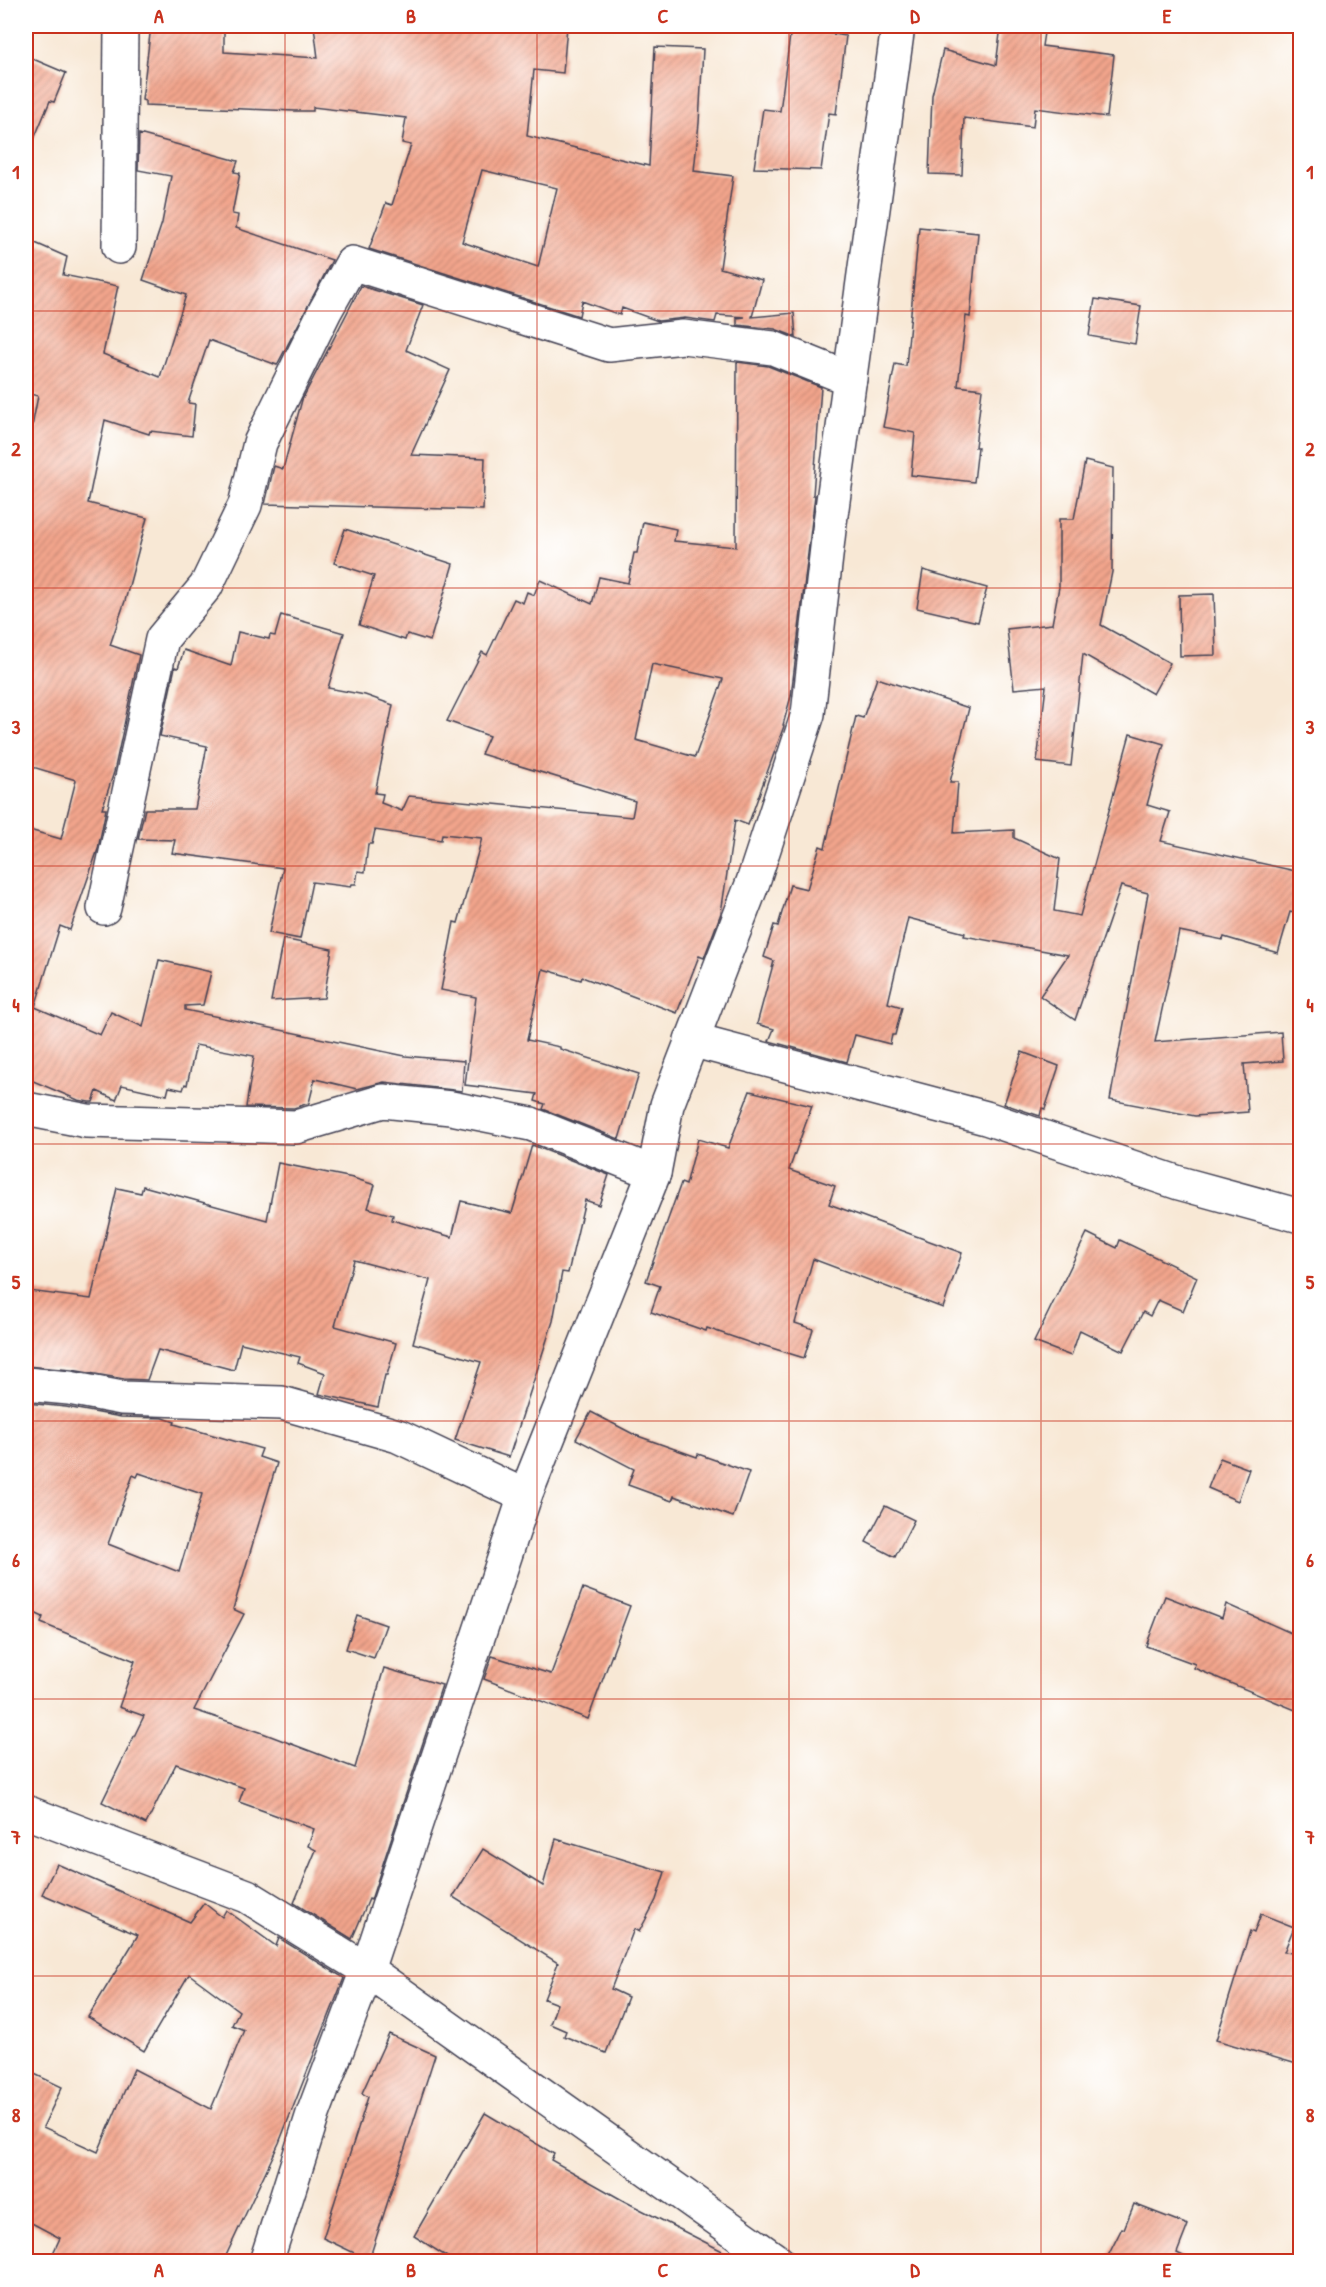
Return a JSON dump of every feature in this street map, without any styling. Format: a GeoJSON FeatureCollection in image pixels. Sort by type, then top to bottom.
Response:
{"type":"FeatureCollection","features":[{"type":"Feature","properties":{"kind":"street"},"geometry":{"type":"LineString","coordinates":[[119,247],[122,26]]}},
{"type":"Feature","properties":{"kind":"street"},"geometry":{"type":"LineString","coordinates":[[267,2262],[313,2114],[367,1970],[525,1496],[654,1173],[667,1105],[753,882],[808,714],[829,530],[898,26]]}},
{"type":"Feature","properties":{"kind":"street"},"geometry":{"type":"LineString","coordinates":[[104,908],[162,639],[206,586],[245,505],[260,443],[325,311],[352,263],[609,345],[683,336],[773,348],[850,379]]}},
{"type":"Feature","properties":{"kind":"street"},"geometry":{"type":"LineString","coordinates":[[691,1041],[986,1118],[1179,1183],[1300,1216]]}},
{"type":"Feature","properties":{"kind":"street"},"geometry":{"type":"LineString","coordinates":[[26,1109],[87,1121],[297,1127],[383,1101],[450,1108],[531,1124],[654,1173]]}},
{"type":"Feature","properties":{"kind":"street"},"geometry":{"type":"LineString","coordinates":[[26,1384],[69,1388],[122,1398],[282,1403],[398,1436],[525,1496]]}},
{"type":"Feature","properties":{"kind":"street"},"geometry":{"type":"LineString","coordinates":[[26,1812],[247,1896],[367,1970],[778,2262]]}},
{"type":"Feature","properties":{"kind":"building"},"geometry":{"type":"Polygon","coordinates":[[[151,26],[224,26],[224,52],[318,58],[314,26],[567,26],[563,73],[534,70],[527,136],[649,166],[655,47],[703,49],[694,171],[733,176],[720,268],[762,280],[752,317],[794,313],[796,337],[775,329],[737,325],[737,318],[745,317],[717,315],[715,322],[685,318],[658,321],[622,308],[620,315],[582,301],[579,316],[369,249],[386,203],[392,205],[411,145],[402,143],[406,118],[313,107],[313,111],[295,111],[145,105],[145,101],[142,100],[151,26]],[[482,170],[462,242],[538,267],[557,188],[482,170]]]}},
{"type":"Feature","properties":{"kind":"building"},"geometry":{"type":"Polygon","coordinates":[[[1001,26],[1045,26],[1042,46],[1114,55],[1107,117],[1035,108],[1033,127],[964,118],[962,175],[929,174],[932,95],[943,50],[996,65],[1001,26]]]}},
{"type":"Feature","properties":{"kind":"building"},"geometry":{"type":"Polygon","coordinates":[[[791,28],[846,36],[836,114],[829,113],[821,170],[754,168],[763,109],[780,111],[791,28]]]}},
{"type":"Feature","properties":{"kind":"building"},"geometry":{"type":"Polygon","coordinates":[[[26,56],[66,73],[54,102],[50,101],[26,158],[26,56]]]}},
{"type":"Feature","properties":{"kind":"building"},"geometry":{"type":"Polygon","coordinates":[[[139,134],[238,161],[234,172],[240,173],[232,214],[238,215],[236,228],[332,260],[277,365],[209,340],[188,403],[195,404],[192,436],[150,431],[149,434],[105,420],[88,503],[147,518],[125,601],[110,645],[139,655],[114,772],[102,809],[106,809],[98,849],[70,930],[60,926],[35,1007],[100,1035],[111,1012],[143,1027],[159,960],[211,972],[203,1005],[185,1006],[185,1010],[405,1056],[464,1061],[462,1091],[384,1082],[357,1089],[315,1079],[309,1103],[294,1108],[246,1107],[254,1056],[196,1045],[187,1085],[185,1084],[183,1090],[169,1087],[167,1095],[122,1085],[116,1100],[97,1091],[93,1102],[89,1102],[78,1100],[26,1078],[26,829],[61,839],[76,780],[26,765],[26,457],[38,396],[26,393],[26,239],[67,257],[63,275],[118,286],[103,354],[160,377],[186,295],[143,280],[162,223],[171,176],[138,170],[139,134]]]}},
{"type":"Feature","properties":{"kind":"building"},"geometry":{"type":"Polygon","coordinates":[[[919,227],[978,233],[970,317],[966,316],[958,386],[982,389],[975,447],[978,447],[974,482],[911,475],[915,433],[883,427],[895,364],[906,366],[919,227]]]}},
{"type":"Feature","properties":{"kind":"building"},"geometry":{"type":"Polygon","coordinates":[[[361,286],[423,305],[406,350],[450,370],[411,455],[485,458],[483,510],[265,504],[274,466],[283,469],[302,400],[361,286]]]}},
{"type":"Feature","properties":{"kind":"building"},"geometry":{"type":"Polygon","coordinates":[[[1095,299],[1141,306],[1135,344],[1089,336],[1095,299]]]}},
{"type":"Feature","properties":{"kind":"building"},"geometry":{"type":"Polygon","coordinates":[[[737,362],[768,366],[821,387],[813,495],[815,495],[791,696],[784,726],[748,825],[735,820],[721,913],[704,958],[699,956],[677,1013],[582,977],[581,980],[543,969],[527,1040],[560,1047],[560,1049],[639,1074],[619,1139],[543,1109],[545,1104],[535,1101],[537,1094],[465,1085],[476,997],[441,990],[454,922],[458,923],[482,838],[442,834],[441,840],[375,830],[372,844],[368,844],[365,872],[358,871],[356,884],[352,884],[351,887],[312,882],[300,939],[269,933],[283,868],[172,853],[175,840],[138,839],[145,809],[195,809],[207,746],[160,736],[175,667],[178,668],[184,650],[231,666],[238,632],[269,639],[270,635],[275,636],[281,615],[344,633],[328,688],[365,695],[393,705],[375,793],[383,794],[381,803],[402,811],[409,796],[632,817],[635,801],[481,754],[489,736],[447,721],[482,652],[487,655],[514,599],[523,603],[527,592],[534,595],[540,580],[592,604],[599,577],[628,583],[643,522],[676,529],[674,541],[736,547],[737,362]],[[652,664],[636,740],[695,757],[723,679],[652,664]]]}},
{"type":"Feature","properties":{"kind":"building"},"geometry":{"type":"Polygon","coordinates":[[[1085,461],[1113,468],[1112,572],[1101,625],[1170,663],[1153,694],[1083,654],[1071,766],[1037,762],[1046,686],[1014,689],[1007,629],[1052,624],[1059,587],[1059,519],[1074,519],[1085,461]]]}},
{"type":"Feature","properties":{"kind":"building"},"geometry":{"type":"Polygon","coordinates":[[[345,529],[453,564],[430,641],[407,634],[405,640],[359,625],[374,576],[334,563],[345,529]]]}},
{"type":"Feature","properties":{"kind":"building"},"geometry":{"type":"Polygon","coordinates":[[[923,570],[987,588],[978,622],[917,608],[923,570]]]}},
{"type":"Feature","properties":{"kind":"building"},"geometry":{"type":"Polygon","coordinates":[[[1214,594],[1216,655],[1180,656],[1179,595],[1214,594]]]}},
{"type":"Feature","properties":{"kind":"building"},"geometry":{"type":"Polygon","coordinates":[[[877,678],[969,708],[950,782],[958,782],[954,833],[1014,830],[1014,838],[1060,859],[1054,911],[1080,916],[1130,734],[1164,744],[1147,805],[1170,812],[1161,841],[1300,872],[1300,914],[1290,912],[1278,953],[1224,937],[1223,940],[1179,931],[1155,1042],[1281,1032],[1283,1061],[1244,1064],[1248,1112],[1195,1116],[1110,1100],[1148,893],[1121,886],[1075,1020],[1040,996],[1068,955],[964,936],[965,933],[908,918],[888,1003],[902,1007],[895,1035],[892,1035],[890,1044],[855,1035],[847,1062],[769,1041],[774,1029],[757,1024],[774,961],[764,957],[774,925],[778,926],[790,885],[807,889],[820,846],[825,848],[856,716],[863,718],[877,678]]]}},
{"type":"Feature","properties":{"kind":"building"},"geometry":{"type":"Polygon","coordinates":[[[283,939],[332,949],[324,998],[271,1001],[283,939]]]}},
{"type":"Feature","properties":{"kind":"building"},"geometry":{"type":"Polygon","coordinates":[[[1022,1052],[1059,1066],[1045,1109],[1042,1108],[1040,1116],[1004,1104],[1022,1052]]]}},
{"type":"Feature","properties":{"kind":"building"},"geometry":{"type":"Polygon","coordinates":[[[750,1091],[812,1106],[789,1170],[835,1186],[829,1204],[962,1253],[943,1308],[813,1259],[795,1323],[813,1329],[804,1358],[759,1344],[759,1346],[707,1328],[706,1331],[651,1312],[660,1286],[646,1281],[681,1183],[686,1185],[698,1139],[728,1148],[750,1091]]]}},
{"type":"Feature","properties":{"kind":"building"},"geometry":{"type":"Polygon","coordinates":[[[532,1145],[609,1175],[599,1205],[585,1200],[568,1273],[562,1272],[553,1321],[509,1457],[455,1440],[481,1362],[413,1343],[430,1280],[354,1260],[335,1326],[396,1343],[387,1375],[385,1375],[378,1407],[319,1394],[325,1373],[298,1363],[300,1357],[241,1343],[234,1370],[158,1350],[147,1380],[26,1366],[26,1318],[29,1291],[91,1299],[117,1188],[141,1193],[143,1186],[267,1220],[278,1163],[353,1178],[375,1185],[368,1208],[393,1215],[392,1220],[452,1237],[461,1201],[512,1213],[532,1145]]]}},
{"type":"Feature","properties":{"kind":"building"},"geometry":{"type":"Polygon","coordinates":[[[1087,1233],[1117,1248],[1120,1240],[1197,1277],[1183,1311],[1158,1300],[1150,1316],[1143,1312],[1123,1351],[1080,1330],[1071,1356],[1034,1342],[1087,1233]]]}},
{"type":"Feature","properties":{"kind":"building"},"geometry":{"type":"Polygon","coordinates":[[[26,1403],[66,1407],[121,1417],[163,1418],[175,1422],[174,1424],[262,1449],[259,1457],[277,1463],[233,1609],[244,1614],[194,1710],[355,1768],[384,1668],[442,1685],[371,1900],[369,1899],[352,1939],[294,1903],[316,1850],[308,1846],[314,1829],[239,1802],[244,1788],[176,1764],[146,1824],[102,1802],[144,1716],[119,1707],[135,1661],[41,1623],[43,1617],[26,1609],[26,1403]],[[139,1473],[137,1477],[133,1475],[108,1544],[179,1572],[202,1494],[139,1473]]]}},
{"type":"Feature","properties":{"kind":"building"},"geometry":{"type":"Polygon","coordinates":[[[591,1412],[635,1435],[749,1472],[733,1517],[674,1496],[672,1501],[628,1485],[634,1469],[576,1439],[591,1412]]]}},
{"type":"Feature","properties":{"kind":"building"},"geometry":{"type":"Polygon","coordinates":[[[1220,1458],[1249,1469],[1238,1501],[1208,1488],[1220,1458]]]}},
{"type":"Feature","properties":{"kind":"building"},"geometry":{"type":"Polygon","coordinates":[[[885,1506],[914,1520],[895,1557],[866,1542],[885,1506]]]}},
{"type":"Feature","properties":{"kind":"building"},"geometry":{"type":"Polygon","coordinates":[[[583,1588],[630,1606],[588,1719],[484,1679],[492,1656],[551,1674],[583,1588]]]}},
{"type":"Feature","properties":{"kind":"building"},"geometry":{"type":"Polygon","coordinates":[[[1165,1596],[1222,1618],[1226,1604],[1300,1637],[1300,1712],[1194,1668],[1195,1664],[1146,1646],[1165,1596]]]}},
{"type":"Feature","properties":{"kind":"building"},"geometry":{"type":"Polygon","coordinates":[[[357,1615],[386,1625],[374,1658],[346,1649],[357,1615]]]}},
{"type":"Feature","properties":{"kind":"building"},"geometry":{"type":"Polygon","coordinates":[[[556,1839],[665,1872],[656,1900],[639,1932],[634,1929],[611,1989],[628,1997],[606,2053],[564,2036],[566,2031],[550,2024],[557,2004],[544,1999],[558,1963],[453,1897],[483,1849],[543,1886],[556,1839]]]}},
{"type":"Feature","properties":{"kind":"building"},"geometry":{"type":"Polygon","coordinates":[[[57,1864],[190,1922],[204,1903],[222,1917],[226,1910],[276,1946],[279,1938],[344,1978],[279,2143],[223,2262],[49,2262],[60,2238],[26,2220],[26,2070],[62,2087],[43,2127],[98,2152],[134,2069],[211,2109],[244,2030],[232,2025],[239,2011],[189,1974],[144,2051],[88,2017],[138,1935],[42,1894],[57,1864]]]}},
{"type":"Feature","properties":{"kind":"building"},"geometry":{"type":"Polygon","coordinates":[[[1261,1914],[1294,1927],[1284,1952],[1300,1954],[1300,2065],[1216,2040],[1250,1931],[1254,1933],[1261,1914]]]}},
{"type":"Feature","properties":{"kind":"building"},"geometry":{"type":"Polygon","coordinates":[[[389,2034],[435,2055],[369,2260],[323,2238],[368,2097],[362,2093],[389,2034]]]}},
{"type":"Feature","properties":{"kind":"building"},"geometry":{"type":"Polygon","coordinates":[[[485,2113],[554,2154],[551,2160],[624,2201],[744,2262],[455,2262],[414,2236],[485,2113]]]}},
{"type":"Feature","properties":{"kind":"building"},"geometry":{"type":"Polygon","coordinates":[[[1134,2204],[1188,2225],[1177,2253],[1196,2262],[1105,2262],[1122,2228],[1124,2229],[1134,2204]]]}}]}
